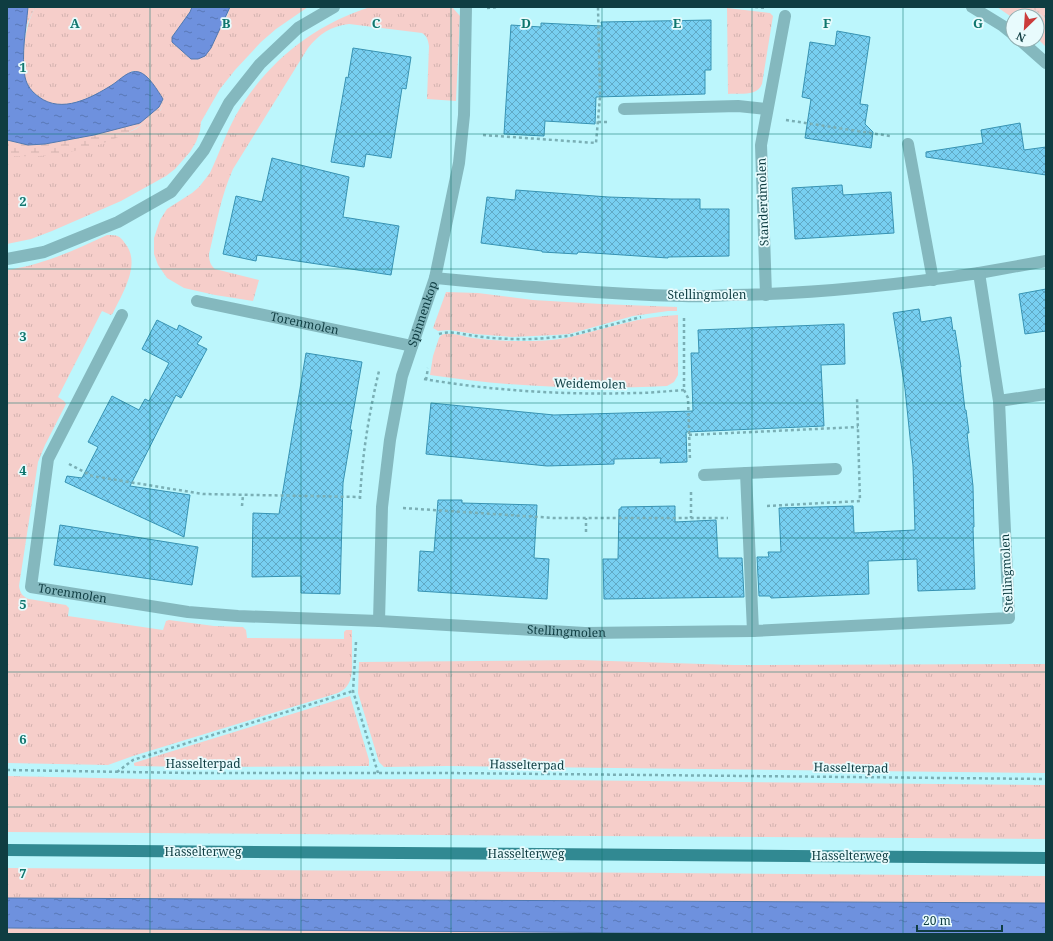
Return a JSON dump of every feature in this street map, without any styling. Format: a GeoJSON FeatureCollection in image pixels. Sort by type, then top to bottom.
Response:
{"type":"FeatureCollection","features":[{"type":"Feature","properties":{"kind":"main road","name":"Hasselterweg"},"geometry":{"type":"LineString","coordinates":[[7,850],[1046,858]]}},
{"type":"Feature","properties":{"kind":"street"},"geometry":{"type":"LineString","coordinates":[[7,259],[44,252],[118,222],[171,192],[204,150],[229,103],[260,64],[298,28],[334,7]]}},
{"type":"Feature","properties":{"kind":"street","name":"Spinnenkop"},"geometry":{"type":"LineString","coordinates":[[379,620],[382,507],[390,440],[402,376],[435,278],[459,163],[464,115],[466,7]]}},
{"type":"Feature","properties":{"kind":"street"},"geometry":{"type":"LineString","coordinates":[[972,7],[1005,28]]}},
{"type":"Feature","properties":{"kind":"street","name":"Standerdmolen"},"geometry":{"type":"LineString","coordinates":[[766,295],[761,145],[785,16]]}},
{"type":"Feature","properties":{"kind":"street"},"geometry":{"type":"LineString","coordinates":[[1029,48],[1046,63]]}},
{"type":"Feature","properties":{"kind":"street"},"geometry":{"type":"LineString","coordinates":[[624,109],[738,106],[767,113]]}},
{"type":"Feature","properties":{"kind":"street"},"geometry":{"type":"LineString","coordinates":[[908,144],[933,280]]}},
{"type":"Feature","properties":{"kind":"street","name":"Stellingmolen"},"geometry":{"type":"LineString","coordinates":[[435,278],[589,292],[684,296],[766,295],[841,290],[933,280],[1046,261]]}},
{"type":"Feature","properties":{"kind":"street","name":"Stellingmolen"},"geometry":{"type":"LineString","coordinates":[[379,620],[585,633],[753,631],[1009,618],[999,401],[979,272]]}},
{"type":"Feature","properties":{"kind":"street","name":"Torenmolen"},"geometry":{"type":"LineString","coordinates":[[197,301],[412,346]]}},
{"type":"Feature","properties":{"kind":"street","name":"Torenmolen"},"geometry":{"type":"LineString","coordinates":[[122,315],[48,459],[31,587],[188,612],[238,616],[379,620]]}},
{"type":"Feature","properties":{"kind":"street"},"geometry":{"type":"LineString","coordinates":[[999,401],[1046,394]]}},
{"type":"Feature","properties":{"kind":"street"},"geometry":{"type":"LineString","coordinates":[[704,475],[836,469]]}},
{"type":"Feature","properties":{"kind":"street"},"geometry":{"type":"LineString","coordinates":[[746,473],[753,631]]}},
{"type":"Feature","properties":{"kind":"path"},"geometry":{"type":"LineString","coordinates":[[462,134],[596,143],[600,97],[598,7]]}},
{"type":"Feature","properties":{"kind":"path"},"geometry":{"type":"LineString","coordinates":[[767,113],[889,136],[908,144]]}},
{"type":"Feature","properties":{"kind":"path"},"geometry":{"type":"LineString","coordinates":[[684,296],[684,390],[688,398],[690,462]]}},
{"type":"Feature","properties":{"kind":"path"},"geometry":{"type":"LineString","coordinates":[[436,338],[438,334],[444,332],[519,340],[569,336],[645,316]]}},
{"type":"Feature","properties":{"kind":"path"},"geometry":{"type":"LineString","coordinates":[[426,380],[430,362]]}},
{"type":"Feature","properties":{"kind":"path","name":"Weidemolen"},"geometry":{"type":"LineString","coordinates":[[402,376],[459,385],[555,393],[637,394],[684,390]]}},
{"type":"Feature","properties":{"kind":"path"},"geometry":{"type":"LineString","coordinates":[[689,435],[858,427]]}},
{"type":"Feature","properties":{"kind":"path"},"geometry":{"type":"LineString","coordinates":[[50,454],[92,476],[203,494],[360,497]]}},
{"type":"Feature","properties":{"kind":"path"},"geometry":{"type":"LineString","coordinates":[[691,490],[691,518]]}},
{"type":"Feature","properties":{"kind":"path"},"geometry":{"type":"LineString","coordinates":[[242,495],[242,506]]}},
{"type":"Feature","properties":{"kind":"path"},"geometry":{"type":"LineString","coordinates":[[382,507],[554,518],[748,517]]}},
{"type":"Feature","properties":{"kind":"path"},"geometry":{"type":"LineString","coordinates":[[586,518],[586,532]]}},
{"type":"Feature","properties":{"kind":"path"},"geometry":{"type":"LineString","coordinates":[[117,772],[133,760],[353,691]]}},
{"type":"Feature","properties":{"kind":"path","name":"Hasselterpad"},"geometry":{"type":"LineString","coordinates":[[7,770],[189,773],[447,773],[1046,779]]}},
{"type":"Feature","properties":{"kind":"green space"},"geometry":{"type":"Polygon","coordinates":[[[28,7],[35,7],[27,25],[25,34],[28,7]]]}},
{"type":"Feature","properties":{"kind":"green space"},"geometry":{"type":"Polygon","coordinates":[[[35,7],[192,7],[172,37],[172,42],[191,59],[227,16],[230,7],[308,7],[276,29],[261,42],[235,70],[220,89],[201,122],[200,131],[196,142],[190,152],[175,169],[166,176],[121,201],[31,239],[7,244],[7,156],[32,156],[117,137],[136,129],[161,110],[163,99],[133,71],[104,90],[81,101],[60,105],[47,102],[40,98],[28,85],[24,73],[25,36],[35,7]]]}},
{"type":"Feature","properties":{"kind":"green space"},"geometry":{"type":"Polygon","coordinates":[[[370,7],[452,7],[460,16],[456,101],[427,99],[429,46],[427,38],[422,33],[349,24],[331,29],[321,35],[308,48],[233,169],[222,200],[209,254],[210,262],[215,269],[259,280],[253,301],[184,288],[167,278],[158,265],[154,254],[154,238],[160,220],[167,209],[192,193],[210,173],[232,122],[248,96],[277,63],[310,35],[329,24],[370,7]]]}},
{"type":"Feature","properties":{"kind":"green space"},"geometry":{"type":"Polygon","coordinates":[[[997,7],[1032,8],[1005,8],[1005,12],[997,7]]]}},
{"type":"Feature","properties":{"kind":"green space"},"geometry":{"type":"Polygon","coordinates":[[[1031,7],[1046,7],[1046,19],[1045,8],[1031,7]]]}},
{"type":"Feature","properties":{"kind":"green space"},"geometry":{"type":"Polygon","coordinates":[[[727,8],[770,13],[773,16],[762,84],[760,88],[752,93],[728,94],[727,8]]]}},
{"type":"Feature","properties":{"kind":"green space"},"geometry":{"type":"Polygon","coordinates":[[[1045,18],[1046,19],[1046,47],[1045,46],[1045,18]]]}},
{"type":"Feature","properties":{"kind":"green space"},"geometry":{"type":"Polygon","coordinates":[[[163,99],[161,110],[150,120],[112,140],[88,148],[63,153],[39,156],[7,156],[7,140],[28,145],[45,144],[94,135],[152,113],[159,107],[163,99]]]}},
{"type":"Feature","properties":{"kind":"green space"},"geometry":{"type":"Polygon","coordinates":[[[107,235],[119,237],[127,246],[132,262],[131,271],[125,289],[113,313],[111,315],[102,311],[58,397],[66,404],[38,462],[19,586],[21,593],[29,599],[66,605],[69,608],[68,616],[163,630],[166,621],[169,620],[214,626],[243,627],[246,630],[247,638],[344,639],[344,632],[346,630],[352,630],[351,677],[347,686],[338,693],[108,765],[7,763],[7,270],[46,261],[107,235]]]}},
{"type":"Feature","properties":{"kind":"green space"},"geometry":{"type":"Polygon","coordinates":[[[446,292],[478,293],[533,300],[677,307],[677,311],[633,316],[569,334],[512,337],[449,330],[438,331],[433,328],[446,292]]]}},
{"type":"Feature","properties":{"kind":"green space"},"geometry":{"type":"Polygon","coordinates":[[[678,315],[678,375],[674,382],[667,386],[607,388],[518,385],[430,375],[433,356],[439,338],[444,334],[502,341],[551,340],[570,337],[637,320],[678,315]]]}},
{"type":"Feature","properties":{"kind":"green space"},"geometry":{"type":"Polygon","coordinates":[[[579,660],[734,665],[1046,664],[1046,773],[447,766],[384,767],[379,762],[358,693],[359,662],[579,660]]]}},
{"type":"Feature","properties":{"kind":"green space"},"geometry":{"type":"Polygon","coordinates":[[[350,696],[369,760],[369,766],[189,767],[134,765],[134,763],[137,762],[350,696]]]}},
{"type":"Feature","properties":{"kind":"green space"},"geometry":{"type":"Polygon","coordinates":[[[7,776],[189,780],[447,779],[1046,785],[1046,839],[7,832],[7,776]]]}},
{"type":"Feature","properties":{"kind":"green space"},"geometry":{"type":"Polygon","coordinates":[[[7,868],[1046,876],[1046,903],[7,898],[7,868]]]}},
{"type":"Feature","properties":{"kind":"green space"},"geometry":{"type":"Polygon","coordinates":[[[7,928],[782,934],[7,934],[7,928]]]}},
{"type":"Feature","properties":{"kind":"water"},"geometry":{"type":"Polygon","coordinates":[[[7,7],[28,7],[24,42],[25,77],[28,86],[39,97],[48,102],[57,104],[76,102],[95,95],[128,73],[135,71],[146,76],[163,99],[159,107],[140,123],[94,135],[45,144],[28,145],[7,140],[7,7]]]}},
{"type":"Feature","properties":{"kind":"water"},"geometry":{"type":"Polygon","coordinates":[[[192,7],[230,7],[211,48],[205,56],[198,59],[191,59],[172,42],[172,37],[192,7]]]}},
{"type":"Feature","properties":{"kind":"water"},"geometry":{"type":"Polygon","coordinates":[[[7,898],[1046,903],[1046,934],[782,934],[7,928],[7,898]]]}},
{"type":"Feature","properties":{"kind":"building"},"geometry":{"type":"Polygon","coordinates":[[[711,20],[711,70],[705,70],[705,94],[596,97],[595,124],[545,121],[544,136],[504,134],[511,25],[541,27],[541,23],[602,26],[601,22],[711,20]]]}},
{"type":"Feature","properties":{"kind":"building"},"geometry":{"type":"Polygon","coordinates":[[[837,31],[870,37],[860,104],[868,105],[865,124],[873,132],[871,148],[805,138],[811,99],[802,97],[810,42],[835,46],[837,31]]]}},
{"type":"Feature","properties":{"kind":"building"},"geometry":{"type":"Polygon","coordinates":[[[353,48],[411,57],[406,89],[402,88],[391,158],[366,154],[364,167],[331,162],[346,77],[348,78],[353,48]]]}},
{"type":"Feature","properties":{"kind":"building"},"geometry":{"type":"Polygon","coordinates":[[[1020,123],[1024,150],[1046,147],[1046,175],[926,157],[926,152],[983,143],[981,130],[1020,123]]]}},
{"type":"Feature","properties":{"kind":"building"},"geometry":{"type":"Polygon","coordinates":[[[272,158],[349,177],[343,217],[399,226],[391,275],[257,255],[256,261],[223,254],[236,196],[262,202],[272,158]]]}},
{"type":"Feature","properties":{"kind":"building"},"geometry":{"type":"Polygon","coordinates":[[[842,185],[843,195],[891,192],[894,233],[795,239],[792,188],[842,185]]]}},
{"type":"Feature","properties":{"kind":"building"},"geometry":{"type":"Polygon","coordinates":[[[516,190],[608,197],[700,199],[700,209],[729,209],[729,256],[668,258],[578,252],[577,254],[542,252],[481,243],[487,197],[515,200],[516,190]]]}},
{"type":"Feature","properties":{"kind":"building"},"geometry":{"type":"Polygon","coordinates":[[[1046,289],[1046,331],[1025,334],[1019,294],[1046,289]]]}},
{"type":"Feature","properties":{"kind":"building"},"geometry":{"type":"Polygon","coordinates":[[[919,309],[921,322],[951,317],[953,331],[955,330],[969,433],[967,433],[973,486],[975,589],[918,591],[917,559],[868,561],[869,594],[771,598],[770,596],[759,596],[757,557],[769,557],[768,552],[781,552],[779,508],[853,506],[854,533],[915,530],[913,466],[905,389],[893,313],[919,309]]]}},
{"type":"Feature","properties":{"kind":"building"},"geometry":{"type":"Polygon","coordinates":[[[157,320],[177,330],[179,325],[202,337],[197,344],[207,349],[181,398],[176,395],[130,486],[190,495],[184,537],[65,482],[67,476],[82,478],[98,447],[88,442],[112,396],[139,410],[145,399],[149,401],[169,363],[142,349],[157,320]]]}},
{"type":"Feature","properties":{"kind":"building"},"geometry":{"type":"Polygon","coordinates":[[[844,324],[845,364],[821,365],[824,426],[686,432],[687,462],[660,463],[661,458],[614,459],[614,464],[547,466],[426,454],[431,403],[554,415],[693,411],[691,353],[699,353],[698,330],[844,324]]]}},
{"type":"Feature","properties":{"kind":"building"},"geometry":{"type":"Polygon","coordinates":[[[306,353],[362,362],[350,430],[352,430],[343,483],[340,594],[301,593],[301,576],[252,577],[253,513],[279,514],[306,353]]]}},
{"type":"Feature","properties":{"kind":"building"},"geometry":{"type":"Polygon","coordinates":[[[438,500],[462,500],[462,503],[537,505],[534,558],[549,559],[547,599],[418,591],[420,551],[434,552],[438,500]]]}},
{"type":"Feature","properties":{"kind":"building"},"geometry":{"type":"Polygon","coordinates":[[[675,506],[675,522],[716,520],[718,558],[742,558],[744,597],[604,599],[603,559],[618,559],[619,509],[621,509],[621,507],[675,506]]]}},
{"type":"Feature","properties":{"kind":"building"},"geometry":{"type":"Polygon","coordinates":[[[60,525],[198,547],[192,585],[54,565],[60,525]]]}}]}
